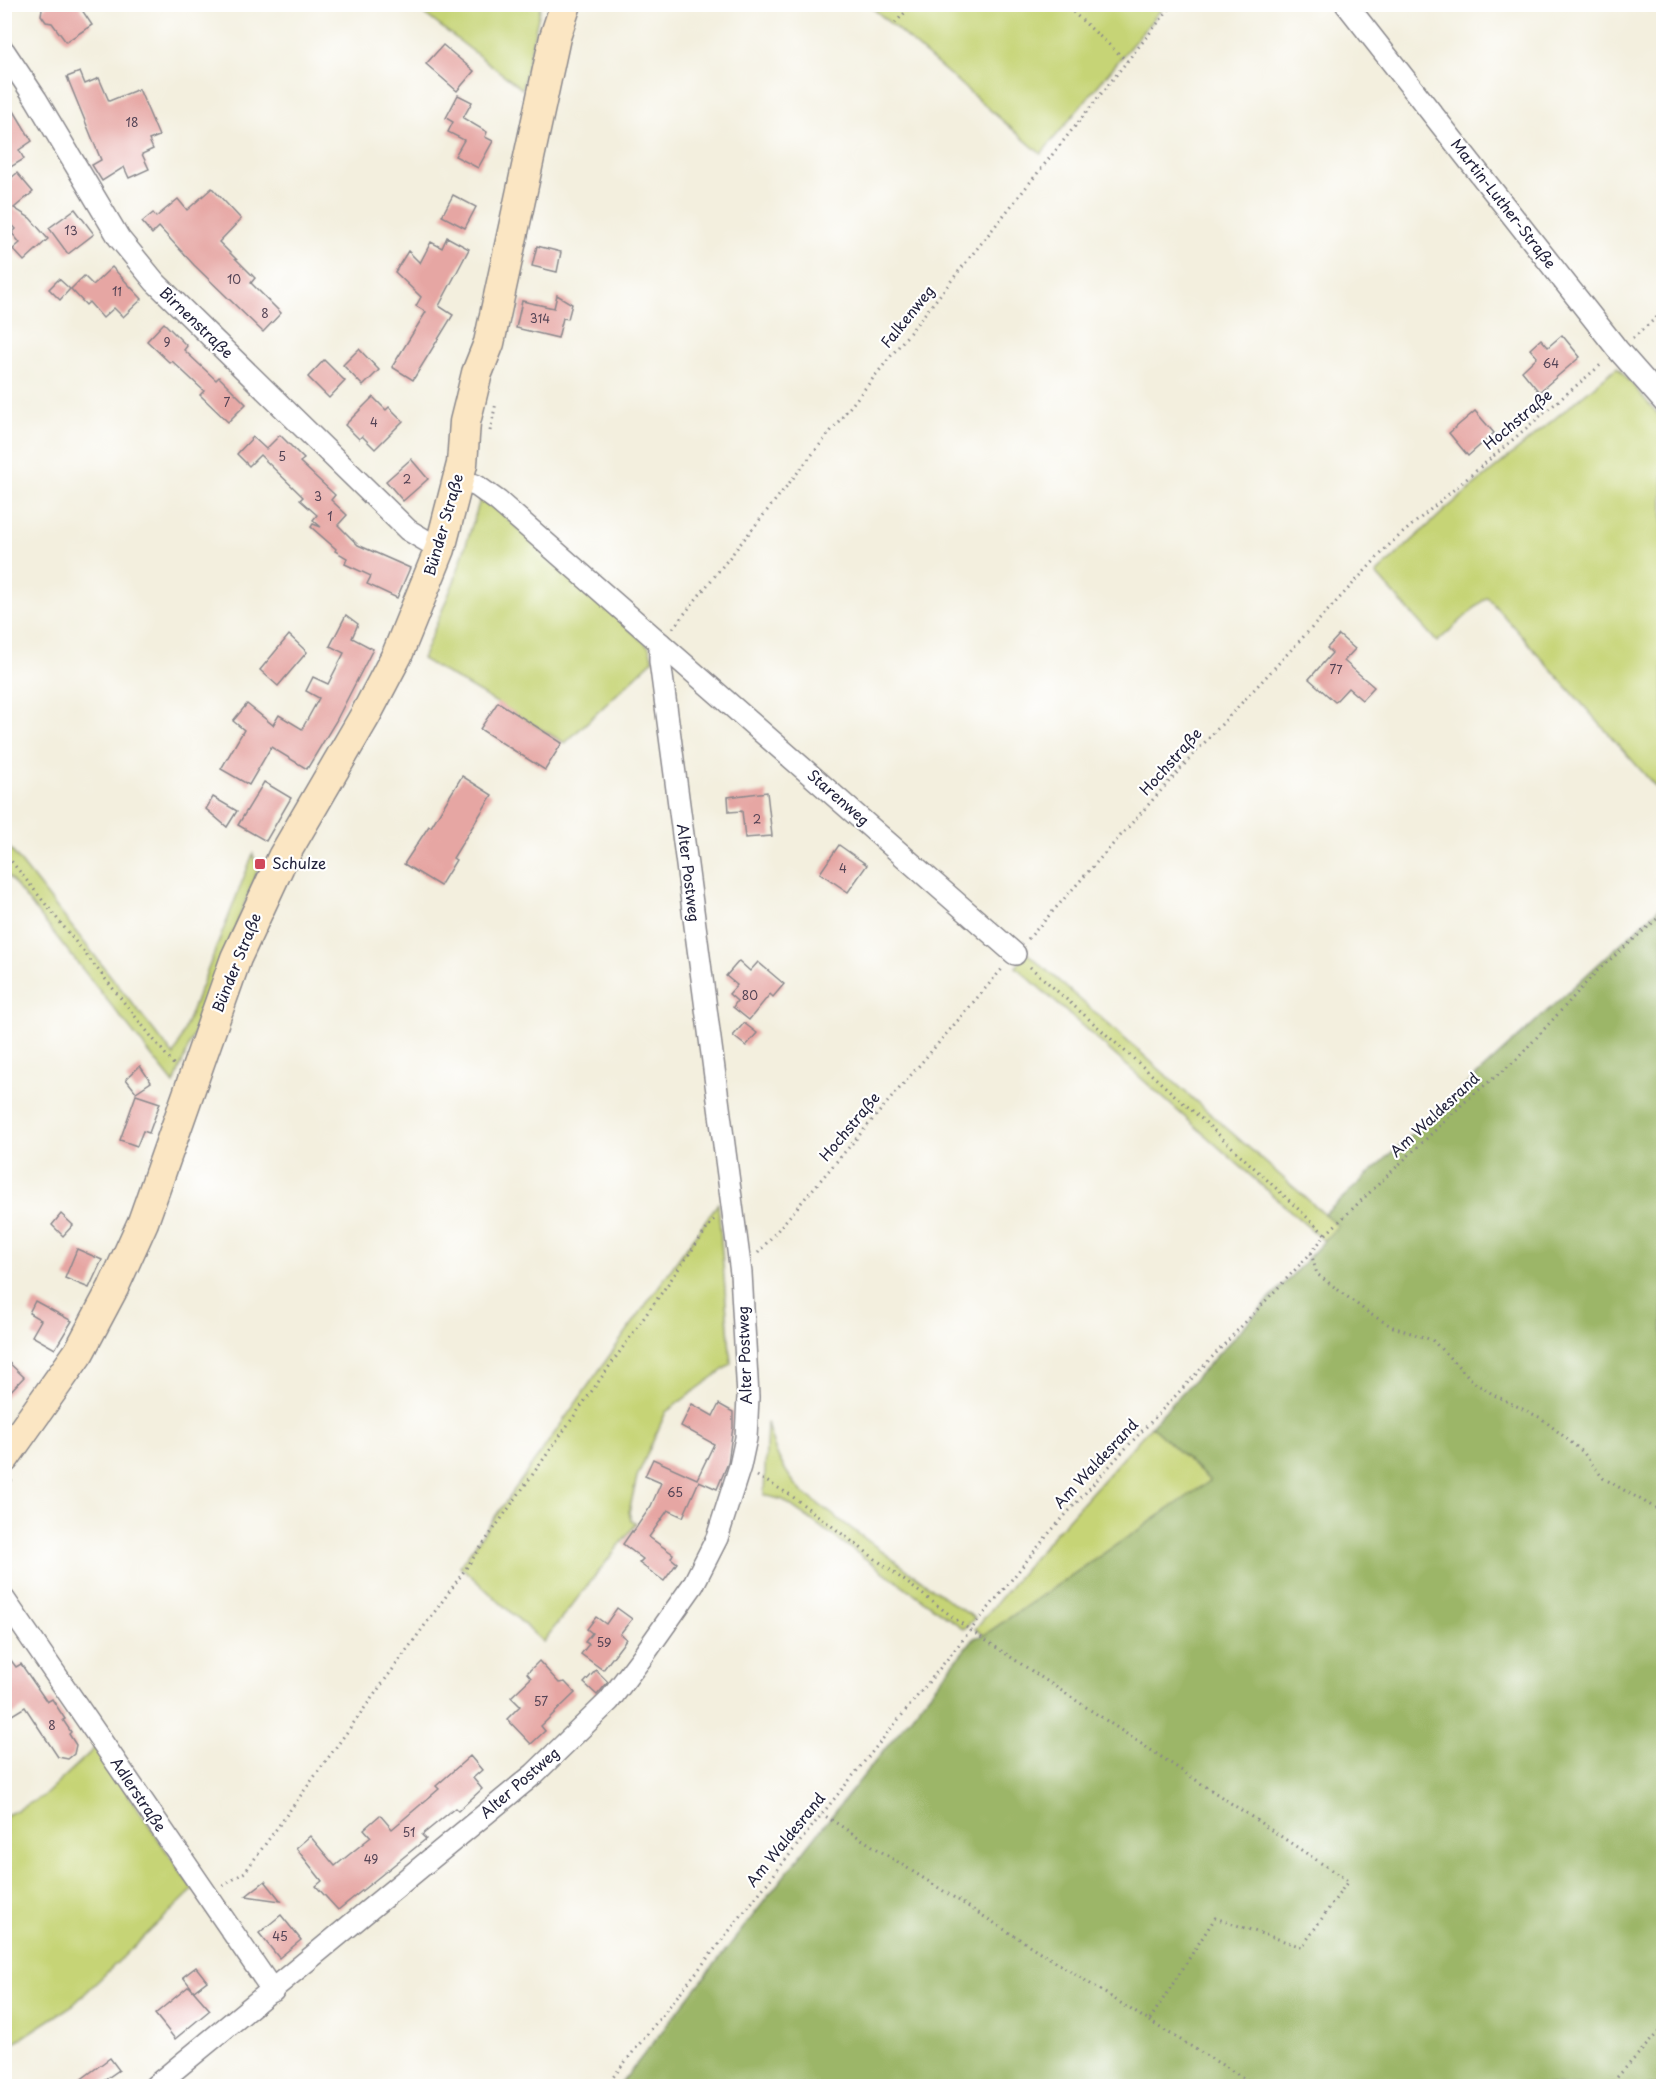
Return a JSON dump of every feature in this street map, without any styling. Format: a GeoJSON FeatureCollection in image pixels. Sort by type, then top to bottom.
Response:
{"type":"FeatureCollection","features":[{"type":"Feature","properties":{"kind":"main road","name":"Bünder Straße"},"geometry":{"type":"LineString","coordinates":[[4,1458],[79,1352],[113,1288],[143,1222],[236,958],[284,857],[365,716],[396,656],[440,549],[460,471],[480,424],[490,377],[489,343],[555,37],[567,4]]}},
{"type":"Feature","properties":{"kind":"street","name":"Martin-Luther-Straße"},"geometry":{"type":"LineString","coordinates":[[1346,4],[1618,350],[1664,402]]}},
{"type":"Feature","properties":{"kind":"street","name":"Birnenstraße"},"geometry":{"type":"LineString","coordinates":[[4,51],[36,99],[119,238],[155,282],[408,530],[440,549]]}},
{"type":"Feature","properties":{"kind":"street"},"geometry":{"type":"LineString","coordinates":[[460,471],[498,501],[660,643]]}},
{"type":"Feature","properties":{"kind":"street","name":"Starenweg"},"geometry":{"type":"LineString","coordinates":[[660,643],[1015,954]]}},
{"type":"Feature","properties":{"kind":"street","name":"Alter Postweg"},"geometry":{"type":"LineString","coordinates":[[155,2086],[534,1774],[609,1701],[693,1585],[717,1538],[740,1466],[746,1438],[748,1397],[741,1273],[660,661],[660,643]]}},
{"type":"Feature","properties":{"kind":"street","name":"Adlerstraße"},"geometry":{"type":"LineString","coordinates":[[4,1599],[273,1991]]}},
{"type":"Feature","properties":{"kind":"path"},"geometry":{"type":"LineString","coordinates":[[895,23],[913,4]]}},
{"type":"Feature","properties":{"kind":"path"},"geometry":{"type":"LineString","coordinates":[[1064,4],[1127,61]]}},
{"type":"Feature","properties":{"kind":"path","name":"Falkenweg"},"geometry":{"type":"LineString","coordinates":[[660,643],[1172,5]]}},
{"type":"Feature","properties":{"kind":"path","name":"Hochstraße"},"geometry":{"type":"LineString","coordinates":[[741,1273],[1015,954],[1192,756],[1390,543],[1664,311]]}},
{"type":"Feature","properties":{"kind":"path"},"geometry":{"type":"LineString","coordinates":[[4,852],[190,1085]]}},
{"type":"Feature","properties":{"kind":"path","name":"Am Waldesrand"},"geometry":{"type":"LineString","coordinates":[[606,2086],[970,1629],[1058,1524],[1311,1253],[1326,1234],[1469,1098],[1516,1060],[1597,971],[1664,913]]}},
{"type":"Feature","properties":{"kind":"path"},"geometry":{"type":"LineString","coordinates":[[1015,954],[1205,1122],[1326,1234]]}},
{"type":"Feature","properties":{"kind":"path"},"geometry":{"type":"LineString","coordinates":[[206,1894],[245,1872],[452,1588],[731,1195]]}},
{"type":"Feature","properties":{"kind":"path"},"geometry":{"type":"LineString","coordinates":[[1311,1253],[1317,1274],[1370,1314],[1393,1327],[1432,1340],[1475,1383],[1541,1418],[1583,1452],[1603,1478],[1664,1513]]}},
{"type":"Feature","properties":{"kind":"path"},"geometry":{"type":"LineString","coordinates":[[740,1466],[789,1494],[970,1629],[1348,1881],[1302,1947],[1215,1918],[1149,2021]]}},
{"type":"Feature","properties":{"kind":"path"},"geometry":{"type":"LineString","coordinates":[[822,1814],[1149,2021],[1257,2086]]}},
{"type":"Feature","properties":{"kind":"path"},"geometry":{"type":"LineString","coordinates":[[1609,2086],[1664,2026]]}},
{"type":"Feature","properties":{"kind":"green space"},"geometry":{"type":"Polygon","coordinates":[[[412,5],[541,5],[522,89],[418,9],[412,5]]]}},
{"type":"Feature","properties":{"kind":"green space"},"geometry":{"type":"Polygon","coordinates":[[[869,5],[1165,5],[1041,154],[869,5]]]}},
{"type":"Feature","properties":{"kind":"green space"},"geometry":{"type":"Polygon","coordinates":[[[1617,367],[1663,420],[1663,795],[1487,597],[1437,642],[1376,574],[1446,509],[1617,367]]]}},
{"type":"Feature","properties":{"kind":"green space"},"geometry":{"type":"Polygon","coordinates":[[[480,500],[499,511],[649,647],[653,660],[565,743],[422,659],[455,579],[480,500]]]}},
{"type":"Feature","properties":{"kind":"green space"},"geometry":{"type":"Polygon","coordinates":[[[4,841],[174,1056],[253,854],[258,869],[174,1084],[5,872],[4,841]]]}},
{"type":"Feature","properties":{"kind":"green space"},"geometry":{"type":"Polygon","coordinates":[[[1663,905],[1663,2086],[619,2086],[974,1638],[984,1635],[1210,1481],[1151,1426],[1338,1226],[1325,1214],[1663,905]]]}},
{"type":"Feature","properties":{"kind":"green space"},"geometry":{"type":"Polygon","coordinates":[[[1027,953],[1338,1226],[1324,1241],[1016,967],[1027,953]]]}},
{"type":"Feature","properties":{"kind":"green space"},"geometry":{"type":"Polygon","coordinates":[[[718,1203],[731,1364],[666,1412],[637,1477],[629,1512],[631,1520],[636,1524],[543,1642],[460,1566],[718,1203]]]}},
{"type":"Feature","properties":{"kind":"green space"},"geometry":{"type":"Polygon","coordinates":[[[767,1422],[780,1460],[802,1492],[975,1618],[964,1629],[783,1500],[764,1495],[767,1422]]]}},
{"type":"Feature","properties":{"kind":"green space"},"geometry":{"type":"Polygon","coordinates":[[[1151,1426],[1211,1481],[984,1635],[975,1629],[1049,1540],[1151,1426]]]}},
{"type":"Feature","properties":{"kind":"green space"},"geometry":{"type":"Polygon","coordinates":[[[96,1747],[193,1890],[73,2005],[5,2049],[5,1816],[44,1796],[96,1747]]]}},
{"type":"Feature","properties":{"kind":"building"},"geometry":{"type":"Polygon","coordinates":[[[49,4],[78,4],[92,25],[66,42],[52,23],[46,22],[41,15],[42,9],[49,4]]]}},
{"type":"Feature","properties":{"kind":"building"},"geometry":{"type":"Polygon","coordinates":[[[443,45],[474,71],[457,91],[426,64],[443,45]]]}},
{"type":"Feature","properties":{"kind":"building"},"geometry":{"type":"Polygon","coordinates":[[[80,72],[85,84],[99,78],[109,101],[139,89],[159,136],[149,140],[153,149],[142,154],[149,169],[129,178],[124,167],[102,181],[92,165],[101,160],[67,77],[80,72]]]}},
{"type":"Feature","properties":{"kind":"building"},"geometry":{"type":"Polygon","coordinates":[[[458,95],[472,102],[463,118],[487,132],[485,137],[493,141],[478,168],[455,156],[464,140],[448,132],[453,122],[446,118],[458,95]]]}},
{"type":"Feature","properties":{"kind":"building"},"geometry":{"type":"Polygon","coordinates":[[[14,111],[32,141],[19,150],[24,159],[4,171],[4,117],[14,111]]]}},
{"type":"Feature","properties":{"kind":"building"},"geometry":{"type":"Polygon","coordinates":[[[17,173],[33,192],[14,208],[30,218],[48,239],[24,261],[13,249],[20,243],[12,233],[16,229],[4,216],[4,184],[17,173]]]}},
{"type":"Feature","properties":{"kind":"building"},"geometry":{"type":"Polygon","coordinates":[[[212,188],[241,219],[219,242],[255,278],[251,283],[281,313],[263,332],[194,265],[159,227],[152,234],[142,222],[153,213],[156,217],[178,199],[187,210],[212,188]]]}},
{"type":"Feature","properties":{"kind":"building"},"geometry":{"type":"Polygon","coordinates":[[[453,195],[476,207],[465,228],[442,216],[453,195]]]}},
{"type":"Feature","properties":{"kind":"building"},"geometry":{"type":"Polygon","coordinates":[[[75,209],[94,234],[68,254],[49,228],[75,209]]]}},
{"type":"Feature","properties":{"kind":"building"},"geometry":{"type":"Polygon","coordinates":[[[447,237],[469,249],[439,306],[453,315],[413,380],[392,367],[426,312],[416,306],[421,297],[395,272],[408,251],[420,263],[431,242],[442,248],[447,237]]]}},
{"type":"Feature","properties":{"kind":"building"},"geometry":{"type":"Polygon","coordinates":[[[537,246],[561,252],[557,272],[532,266],[537,246]]]}},
{"type":"Feature","properties":{"kind":"building"},"geometry":{"type":"Polygon","coordinates":[[[112,267],[142,299],[123,317],[114,308],[103,318],[89,302],[86,305],[71,289],[84,276],[93,285],[112,267]]]}},
{"type":"Feature","properties":{"kind":"building"},"geometry":{"type":"Polygon","coordinates":[[[59,279],[70,289],[60,300],[49,289],[59,279]]]}},
{"type":"Feature","properties":{"kind":"building"},"geometry":{"type":"Polygon","coordinates":[[[557,295],[572,304],[568,319],[563,318],[558,338],[516,328],[522,301],[554,308],[557,295]]]}},
{"type":"Feature","properties":{"kind":"building"},"geometry":{"type":"Polygon","coordinates":[[[164,323],[187,346],[184,350],[216,380],[219,377],[246,404],[228,422],[200,395],[204,391],[147,341],[164,323]]]}},
{"type":"Feature","properties":{"kind":"building"},"geometry":{"type":"Polygon","coordinates":[[[1562,335],[1580,357],[1539,392],[1522,371],[1537,357],[1530,349],[1541,339],[1548,347],[1562,335]]]}},
{"type":"Feature","properties":{"kind":"building"},"geometry":{"type":"Polygon","coordinates":[[[359,349],[379,370],[363,386],[343,365],[359,349]]]}},
{"type":"Feature","properties":{"kind":"building"},"geometry":{"type":"Polygon","coordinates":[[[324,360],[345,381],[329,398],[308,377],[324,360]]]}},
{"type":"Feature","properties":{"kind":"building"},"geometry":{"type":"Polygon","coordinates":[[[373,397],[386,410],[389,407],[403,421],[375,449],[362,436],[359,439],[345,425],[373,397]]]}},
{"type":"Feature","properties":{"kind":"building"},"geometry":{"type":"Polygon","coordinates":[[[1475,411],[1494,433],[1468,456],[1449,433],[1475,411]]]}},
{"type":"Feature","properties":{"kind":"building"},"geometry":{"type":"Polygon","coordinates":[[[280,435],[304,459],[300,462],[335,495],[331,500],[347,515],[338,525],[358,545],[410,568],[397,598],[367,584],[371,576],[345,564],[347,558],[335,551],[336,549],[311,527],[313,524],[321,527],[313,520],[317,515],[300,500],[303,497],[260,455],[249,466],[237,454],[253,437],[266,449],[280,435]]]}},
{"type":"Feature","properties":{"kind":"building"},"geometry":{"type":"Polygon","coordinates":[[[411,459],[428,479],[403,501],[386,481],[411,459]]]}},
{"type":"Feature","properties":{"kind":"building"},"geometry":{"type":"Polygon","coordinates":[[[346,615],[358,624],[352,638],[373,649],[336,721],[307,769],[271,747],[249,785],[221,769],[244,730],[233,721],[247,704],[273,725],[279,715],[302,729],[319,698],[306,691],[313,677],[328,684],[344,653],[330,646],[346,615]]]}},
{"type":"Feature","properties":{"kind":"building"},"geometry":{"type":"Polygon","coordinates":[[[289,635],[307,652],[278,686],[260,670],[289,635]]]}},
{"type":"Feature","properties":{"kind":"building"},"geometry":{"type":"Polygon","coordinates":[[[1339,635],[1355,649],[1344,661],[1374,687],[1362,700],[1348,688],[1335,702],[1309,679],[1332,653],[1327,648],[1339,635]]]}},
{"type":"Feature","properties":{"kind":"building"},"geometry":{"type":"Polygon","coordinates":[[[498,702],[562,743],[545,770],[480,729],[498,702]]]}},
{"type":"Feature","properties":{"kind":"building"},"geometry":{"type":"Polygon","coordinates":[[[462,776],[492,795],[453,858],[456,860],[440,886],[404,864],[429,826],[431,827],[462,776]]]}},
{"type":"Feature","properties":{"kind":"building"},"geometry":{"type":"Polygon","coordinates":[[[264,782],[291,798],[266,841],[238,825],[264,782]]]}},
{"type":"Feature","properties":{"kind":"building"},"geometry":{"type":"Polygon","coordinates":[[[767,792],[772,836],[745,838],[742,811],[729,812],[728,797],[767,792]]]}},
{"type":"Feature","properties":{"kind":"building"},"geometry":{"type":"Polygon","coordinates":[[[213,797],[237,811],[227,827],[206,809],[213,797]]]}},
{"type":"Feature","properties":{"kind":"building"},"geometry":{"type":"Polygon","coordinates":[[[839,845],[867,865],[848,892],[820,873],[839,845]]]}},
{"type":"Feature","properties":{"kind":"building"},"geometry":{"type":"Polygon","coordinates":[[[739,961],[750,971],[758,962],[784,984],[773,997],[770,994],[749,1020],[733,1007],[737,1001],[729,994],[737,985],[726,976],[739,961]]]}},
{"type":"Feature","properties":{"kind":"building"},"geometry":{"type":"Polygon","coordinates":[[[744,1023],[757,1033],[746,1046],[733,1036],[744,1023]]]}},
{"type":"Feature","properties":{"kind":"building"},"geometry":{"type":"Polygon","coordinates":[[[140,1066],[151,1082],[136,1092],[126,1079],[140,1066]]]}},
{"type":"Feature","properties":{"kind":"building"},"geometry":{"type":"Polygon","coordinates":[[[136,1095],[160,1103],[149,1133],[143,1131],[137,1146],[120,1140],[136,1095]]]}},
{"type":"Feature","properties":{"kind":"building"},"geometry":{"type":"Polygon","coordinates":[[[61,1214],[73,1225],[63,1236],[52,1225],[61,1214]]]}},
{"type":"Feature","properties":{"kind":"building"},"geometry":{"type":"Polygon","coordinates":[[[77,1249],[102,1260],[89,1288],[65,1278],[77,1249]]]}},
{"type":"Feature","properties":{"kind":"building"},"geometry":{"type":"Polygon","coordinates":[[[35,1301],[72,1321],[55,1349],[32,1336],[41,1320],[29,1313],[35,1301]]]}},
{"type":"Feature","properties":{"kind":"building"},"geometry":{"type":"Polygon","coordinates":[[[4,1358],[24,1377],[4,1398],[4,1358]]]}},
{"type":"Feature","properties":{"kind":"building"},"geometry":{"type":"Polygon","coordinates":[[[692,1404],[713,1416],[719,1404],[733,1412],[728,1463],[717,1489],[699,1481],[683,1517],[668,1510],[649,1537],[673,1554],[671,1558],[677,1563],[664,1581],[639,1563],[643,1559],[623,1544],[651,1506],[661,1483],[645,1476],[653,1459],[697,1479],[714,1444],[681,1426],[692,1404]]]}},
{"type":"Feature","properties":{"kind":"building"},"geometry":{"type":"Polygon","coordinates":[[[617,1608],[632,1619],[620,1634],[626,1639],[603,1670],[581,1654],[589,1644],[585,1642],[592,1633],[587,1629],[596,1617],[606,1624],[617,1608]]]}},
{"type":"Feature","properties":{"kind":"building"},"geometry":{"type":"Polygon","coordinates":[[[4,1651],[16,1667],[21,1664],[47,1702],[52,1699],[65,1719],[63,1720],[76,1745],[74,1754],[68,1759],[58,1757],[25,1707],[4,1720],[4,1651]]]}},
{"type":"Feature","properties":{"kind":"building"},"geometry":{"type":"Polygon","coordinates":[[[539,1661],[559,1683],[565,1682],[575,1693],[541,1726],[545,1731],[531,1744],[507,1719],[520,1706],[511,1697],[531,1678],[527,1673],[539,1661]]]}},
{"type":"Feature","properties":{"kind":"building"},"geometry":{"type":"Polygon","coordinates":[[[596,1670],[608,1682],[597,1695],[584,1683],[596,1670]]]}},
{"type":"Feature","properties":{"kind":"building"},"geometry":{"type":"Polygon","coordinates":[[[470,1756],[482,1770],[473,1778],[482,1789],[458,1811],[455,1808],[422,1835],[426,1839],[338,1910],[316,1886],[322,1881],[296,1848],[310,1836],[335,1866],[371,1837],[364,1829],[380,1815],[392,1829],[439,1789],[436,1786],[470,1756]]]}},
{"type":"Feature","properties":{"kind":"building"},"geometry":{"type":"Polygon","coordinates":[[[265,1881],[281,1901],[246,1896],[265,1881]]]}},
{"type":"Feature","properties":{"kind":"building"},"geometry":{"type":"Polygon","coordinates":[[[281,1915],[301,1940],[279,1958],[259,1933],[281,1915]]]}},
{"type":"Feature","properties":{"kind":"building"},"geometry":{"type":"Polygon","coordinates":[[[196,1967],[207,1981],[194,1991],[183,1977],[196,1967]]]}},
{"type":"Feature","properties":{"kind":"building"},"geometry":{"type":"Polygon","coordinates":[[[189,1986],[210,2010],[175,2039],[155,2014],[189,1986]]]}},
{"type":"Feature","properties":{"kind":"building"},"geometry":{"type":"Polygon","coordinates":[[[110,2058],[119,2070],[96,2086],[72,2086],[110,2058]]]}},
{"type":"Feature","properties":{"kind":"place","name":"Schulze"},"geometry":{"type":"Point","coordinates":[260,864]}}]}
